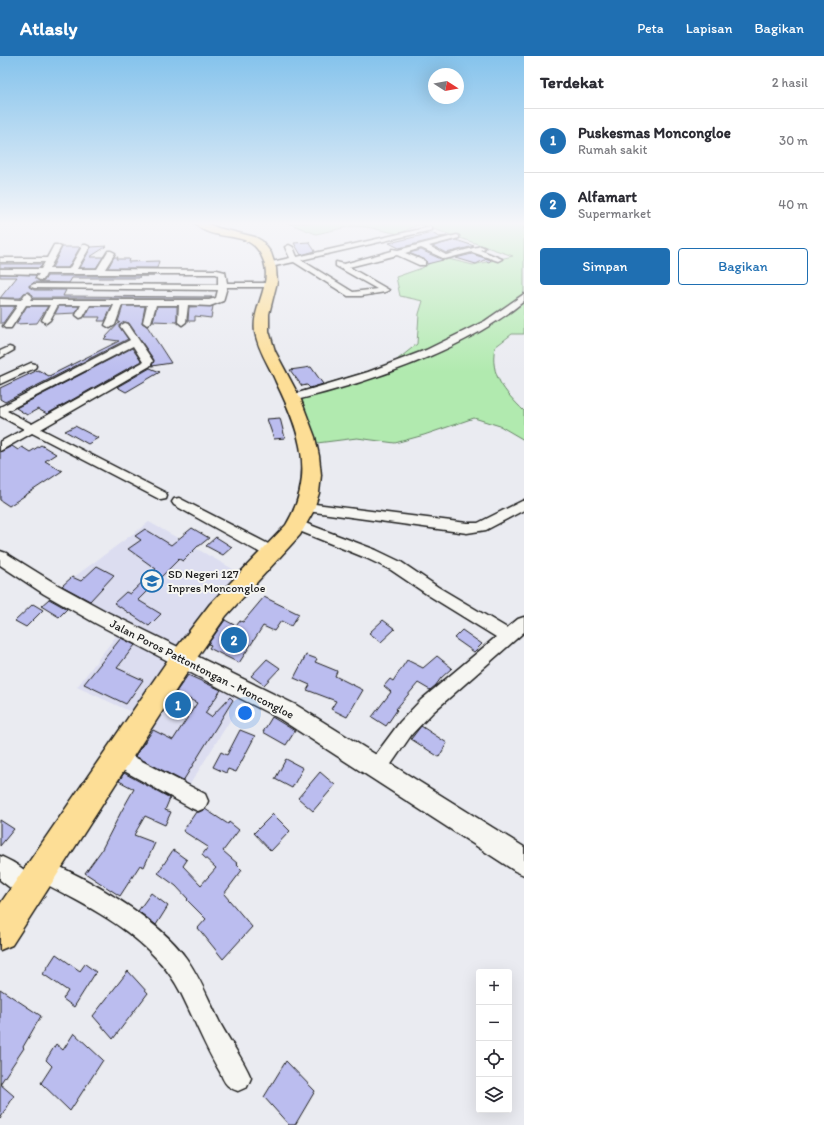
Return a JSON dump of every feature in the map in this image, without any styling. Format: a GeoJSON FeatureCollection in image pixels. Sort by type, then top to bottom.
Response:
{"type":"FeatureCollection","features":[{"type":"Feature","properties":{"kind":"main road"},"geometry":{"type":"LineString","coordinates":[[0,933],[183,658],[218,610],[273,553],[297,525],[307,507],[311,486],[311,451],[303,426],[262,331],[262,314],[271,287],[270,273]]}},
{"type":"Feature","properties":{"kind":"street"},"geometry":{"type":"LineString","coordinates":[[8,326],[44,273]]}},
{"type":"Feature","properties":{"kind":"street"},"geometry":{"type":"LineString","coordinates":[[0,302],[215,302],[220,299],[223,287],[221,273]]}},
{"type":"Feature","properties":{"kind":"street"},"geometry":{"type":"LineString","coordinates":[[316,273],[351,294],[385,290],[355,273]]}},
{"type":"Feature","properties":{"kind":"street"},"geometry":{"type":"LineString","coordinates":[[34,286],[271,287]]}},
{"type":"Feature","properties":{"kind":"street"},"geometry":{"type":"LineString","coordinates":[[293,402],[354,382],[432,352],[470,333],[508,311],[524,297]]}},
{"type":"Feature","properties":{"kind":"street"},"geometry":{"type":"LineString","coordinates":[[80,316],[87,302]]}},
{"type":"Feature","properties":{"kind":"street"},"geometry":{"type":"LineString","coordinates":[[110,325],[119,302]]}},
{"type":"Feature","properties":{"kind":"street"},"geometry":{"type":"LineString","coordinates":[[46,320],[55,303]]}},
{"type":"Feature","properties":{"kind":"street"},"geometry":{"type":"LineString","coordinates":[[147,322],[152,303]]}},
{"type":"Feature","properties":{"kind":"street"},"geometry":{"type":"LineString","coordinates":[[182,322],[184,303]]}},
{"type":"Feature","properties":{"kind":"street"},"geometry":{"type":"LineString","coordinates":[[293,402],[397,371],[453,347],[516,312],[524,305]]}},
{"type":"Feature","properties":{"kind":"street"},"geometry":{"type":"LineString","coordinates":[[0,447],[144,367],[148,362],[125,326]]}},
{"type":"Feature","properties":{"kind":"street"},"geometry":{"type":"LineString","coordinates":[[0,411],[135,341]]}},
{"type":"Feature","properties":{"kind":"street"},"geometry":{"type":"LineString","coordinates":[[0,381],[30,366]]}},
{"type":"Feature","properties":{"kind":"street"},"geometry":{"type":"LineString","coordinates":[[0,411],[161,496]]}},
{"type":"Feature","properties":{"kind":"street"},"geometry":{"type":"LineString","coordinates":[[179,502],[273,553]]}},
{"type":"Feature","properties":{"kind":"street"},"geometry":{"type":"LineString","coordinates":[[307,507],[467,528],[481,527],[524,504]]}},
{"type":"Feature","properties":{"kind":"street"},"geometry":{"type":"LineString","coordinates":[[297,525],[396,566],[433,591],[509,637]]}},
{"type":"Feature","properties":{"kind":"street","name":"Jalan Poros Pattontongan - Moncongloe"},"geometry":{"type":"LineString","coordinates":[[0,557],[50,589],[102,618],[288,712],[378,767],[524,862]]}},
{"type":"Feature","properties":{"kind":"street"},"geometry":{"type":"LineString","coordinates":[[378,767],[406,728],[427,706],[524,623]]}},
{"type":"Feature","properties":{"kind":"street"},"geometry":{"type":"LineString","coordinates":[[117,757],[198,801]]}},
{"type":"Feature","properties":{"kind":"street"},"geometry":{"type":"LineString","coordinates":[[0,867],[36,879],[111,908],[142,931],[170,957],[197,998],[212,1034],[238,1078]]}},
{"type":"Feature","properties":{"kind":"shaded area","name":"SD Negeri 127 Inpres Moncongloe"},"geometry":{"type":"Polygon","coordinates":[[[149,522],[240,573],[177,649],[59,588],[149,522]]]}},
{"type":"Feature","properties":{"kind":"shaded area"},"geometry":{"type":"Polygon","coordinates":[[[119,632],[246,695],[187,789],[111,751],[136,714],[77,687],[119,632]]]}},
{"type":"Feature","properties":{"kind":"green space"},"geometry":{"type":"Polygon","coordinates":[[[408,273],[524,273],[524,334],[512,334],[495,347],[494,366],[500,382],[505,390],[524,411],[524,440],[500,426],[474,418],[395,443],[357,438],[309,444],[286,396],[392,364],[417,344],[419,314],[423,301],[400,296],[396,277],[408,273]]]}},
{"type":"Feature","properties":{"kind":"building"},"geometry":{"type":"Polygon","coordinates":[[[0,274],[36,275],[35,278],[40,282],[44,281],[47,276],[140,276],[139,278],[72,278],[69,283],[34,282],[29,287],[34,290],[66,290],[63,296],[214,297],[32,298],[33,295],[28,292],[24,293],[20,298],[0,298],[17,277],[0,277],[0,274]]]}},
{"type":"Feature","properties":{"kind":"building"},"geometry":{"type":"Polygon","coordinates":[[[0,306],[15,306],[3,323],[0,323],[0,306]]]}},
{"type":"Feature","properties":{"kind":"building"},"geometry":{"type":"Polygon","coordinates":[[[27,306],[48,306],[37,323],[16,324],[27,306]]]}},
{"type":"Feature","properties":{"kind":"building"},"geometry":{"type":"Polygon","coordinates":[[[59,306],[79,306],[76,313],[55,314],[59,306]]]}},
{"type":"Feature","properties":{"kind":"building"},"geometry":{"type":"Polygon","coordinates":[[[91,306],[112,306],[105,321],[98,321],[100,317],[85,317],[91,306]]]}},
{"type":"Feature","properties":{"kind":"building"},"geometry":{"type":"Polygon","coordinates":[[[123,306],[145,306],[142,323],[147,326],[171,363],[152,366],[154,360],[129,323],[124,322],[119,326],[128,339],[5,402],[0,399],[0,388],[38,370],[49,376],[119,341],[104,339],[120,322],[118,322],[123,306]]]}},
{"type":"Feature","properties":{"kind":"building"},"geometry":{"type":"Polygon","coordinates":[[[157,306],[177,306],[177,322],[153,321],[157,306]]]}},
{"type":"Feature","properties":{"kind":"building"},"geometry":{"type":"Polygon","coordinates":[[[213,306],[211,318],[195,316],[195,321],[188,321],[189,307],[213,306]]]}},
{"type":"Feature","properties":{"kind":"building"},"geometry":{"type":"Polygon","coordinates":[[[132,348],[141,361],[47,414],[38,409],[27,415],[16,408],[132,348]]]}},
{"type":"Feature","properties":{"kind":"building"},"geometry":{"type":"Polygon","coordinates":[[[311,367],[323,384],[310,388],[307,385],[302,386],[290,370],[311,367]]]}},
{"type":"Feature","properties":{"kind":"building"},"geometry":{"type":"Polygon","coordinates":[[[150,368],[160,372],[126,392],[117,387],[150,368]]]}},
{"type":"Feature","properties":{"kind":"building"},"geometry":{"type":"Polygon","coordinates":[[[280,418],[285,438],[274,439],[267,419],[280,418]]]}},
{"type":"Feature","properties":{"kind":"building"},"geometry":{"type":"Polygon","coordinates":[[[75,426],[98,438],[88,444],[65,431],[75,426]]]}},
{"type":"Feature","properties":{"kind":"building"},"geometry":{"type":"Polygon","coordinates":[[[41,445],[56,454],[45,461],[62,471],[9,506],[0,500],[0,452],[12,446],[18,450],[22,447],[30,452],[41,445]]]}},
{"type":"Feature","properties":{"kind":"building"},"geometry":{"type":"Polygon","coordinates":[[[192,528],[209,538],[198,546],[183,561],[179,559],[138,600],[161,614],[149,626],[114,603],[126,592],[130,594],[156,569],[128,549],[141,540],[135,536],[145,529],[171,545],[192,528]]]}},
{"type":"Feature","properties":{"kind":"building"},"geometry":{"type":"Polygon","coordinates":[[[216,537],[232,547],[223,555],[206,546],[216,537]]]}},
{"type":"Feature","properties":{"kind":"building"},"geometry":{"type":"Polygon","coordinates":[[[97,566],[114,575],[90,601],[62,586],[72,577],[81,581],[97,566]]]}},
{"type":"Feature","properties":{"kind":"building"},"geometry":{"type":"Polygon","coordinates":[[[264,597],[299,614],[291,626],[281,621],[274,631],[263,626],[239,663],[209,648],[211,645],[208,644],[225,620],[236,626],[240,621],[243,622],[264,597]]]}},
{"type":"Feature","properties":{"kind":"building"},"geometry":{"type":"Polygon","coordinates":[[[49,599],[67,609],[59,617],[41,606],[49,599]]]}},
{"type":"Feature","properties":{"kind":"building"},"geometry":{"type":"Polygon","coordinates":[[[33,604],[43,610],[26,627],[15,621],[33,604]]]}},
{"type":"Feature","properties":{"kind":"building"},"geometry":{"type":"Polygon","coordinates":[[[383,620],[395,629],[381,642],[369,633],[383,620]]]}},
{"type":"Feature","properties":{"kind":"building"},"geometry":{"type":"Polygon","coordinates":[[[462,630],[482,644],[474,652],[454,638],[462,630]]]}},
{"type":"Feature","properties":{"kind":"building"},"geometry":{"type":"Polygon","coordinates":[[[121,638],[135,645],[117,668],[143,680],[126,704],[84,684],[121,638]]]}},
{"type":"Feature","properties":{"kind":"building"},"geometry":{"type":"Polygon","coordinates":[[[306,655],[317,659],[315,662],[337,671],[335,676],[363,690],[347,717],[331,709],[336,701],[307,690],[310,685],[294,678],[306,655]]]}},
{"type":"Feature","properties":{"kind":"building"},"geometry":{"type":"Polygon","coordinates":[[[437,656],[452,668],[436,685],[430,690],[418,683],[396,709],[397,710],[386,726],[372,717],[391,692],[384,686],[390,679],[393,681],[407,660],[423,668],[437,656]]]}},
{"type":"Feature","properties":{"kind":"building"},"geometry":{"type":"Polygon","coordinates":[[[267,659],[280,668],[264,685],[251,676],[267,659]]]}},
{"type":"Feature","properties":{"kind":"building"},"geometry":{"type":"Polygon","coordinates":[[[188,675],[221,690],[205,713],[211,717],[230,697],[233,700],[183,781],[135,756],[153,730],[173,740],[197,703],[176,692],[188,675]]]}},
{"type":"Feature","properties":{"kind":"building"},"geometry":{"type":"Polygon","coordinates":[[[272,717],[295,731],[286,745],[263,732],[272,717]]]}},
{"type":"Feature","properties":{"kind":"building"},"geometry":{"type":"Polygon","coordinates":[[[421,726],[447,743],[439,757],[411,739],[421,726]]]}},
{"type":"Feature","properties":{"kind":"building"},"geometry":{"type":"Polygon","coordinates":[[[240,730],[255,736],[236,772],[228,769],[226,773],[213,767],[221,752],[227,755],[240,730]]]}},
{"type":"Feature","properties":{"kind":"building"},"geometry":{"type":"Polygon","coordinates":[[[286,759],[303,768],[292,788],[275,779],[286,759]]]}},
{"type":"Feature","properties":{"kind":"building"},"geometry":{"type":"Polygon","coordinates":[[[320,772],[335,785],[313,811],[298,798],[320,772]]]}},
{"type":"Feature","properties":{"kind":"building"},"geometry":{"type":"Polygon","coordinates":[[[124,773],[170,798],[165,810],[171,812],[165,825],[145,816],[134,835],[155,843],[144,867],[140,865],[120,896],[85,873],[101,851],[134,789],[119,781],[124,773]]]}},
{"type":"Feature","properties":{"kind":"building"},"geometry":{"type":"Polygon","coordinates":[[[205,809],[228,824],[229,822],[239,830],[223,851],[238,864],[237,865],[242,870],[224,894],[252,927],[223,959],[198,928],[206,919],[187,900],[188,899],[176,886],[158,873],[173,850],[187,860],[183,866],[201,885],[216,868],[202,855],[208,847],[183,831],[196,812],[205,809]]]}},
{"type":"Feature","properties":{"kind":"building"},"geometry":{"type":"Polygon","coordinates":[[[273,814],[290,831],[271,851],[254,833],[273,814]]]}},
{"type":"Feature","properties":{"kind":"building"},"geometry":{"type":"Polygon","coordinates":[[[0,820],[14,829],[0,846],[0,820]]]}},
{"type":"Feature","properties":{"kind":"building"},"geometry":{"type":"Polygon","coordinates":[[[151,893],[168,906],[156,925],[138,911],[151,893]]]}},
{"type":"Feature","properties":{"kind":"building"},"geometry":{"type":"Polygon","coordinates":[[[56,954],[80,971],[85,964],[96,972],[74,1007],[63,999],[68,991],[43,974],[56,954]]]}},
{"type":"Feature","properties":{"kind":"building"},"geometry":{"type":"Polygon","coordinates":[[[128,971],[148,993],[113,1039],[93,1016],[128,971]]]}},
{"type":"Feature","properties":{"kind":"building"},"geometry":{"type":"Polygon","coordinates":[[[0,989],[41,1016],[23,1047],[24,1048],[0,1084],[0,989]]]}},
{"type":"Feature","properties":{"kind":"building"},"geometry":{"type":"Polygon","coordinates":[[[74,1033],[103,1060],[70,1111],[41,1083],[52,1066],[46,1060],[56,1044],[63,1050],[74,1033]]]}},
{"type":"Feature","properties":{"kind":"building"},"geometry":{"type":"Polygon","coordinates":[[[286,1061],[315,1091],[295,1125],[289,1125],[264,1097],[286,1061]]]}},
{"type":"Feature","properties":{"kind":"building"},"geometry":{"type":"Polygon","coordinates":[[[0,1084],[14,1096],[0,1119],[0,1084]]]}},
{"type":"Feature","properties":{"kind":"place","name":"SD Negeri 127 Inpres Moncongloe"},"geometry":{"type":"Point","coordinates":[152,581]}},
{"type":"Feature","properties":{"kind":"place","name":"Alfamart"},"geometry":{"type":"Point","coordinates":[234,640]}},
{"type":"Feature","properties":{"kind":"place","name":"Puskesmas Moncongloe"},"geometry":{"type":"Point","coordinates":[178,705]}}]}
